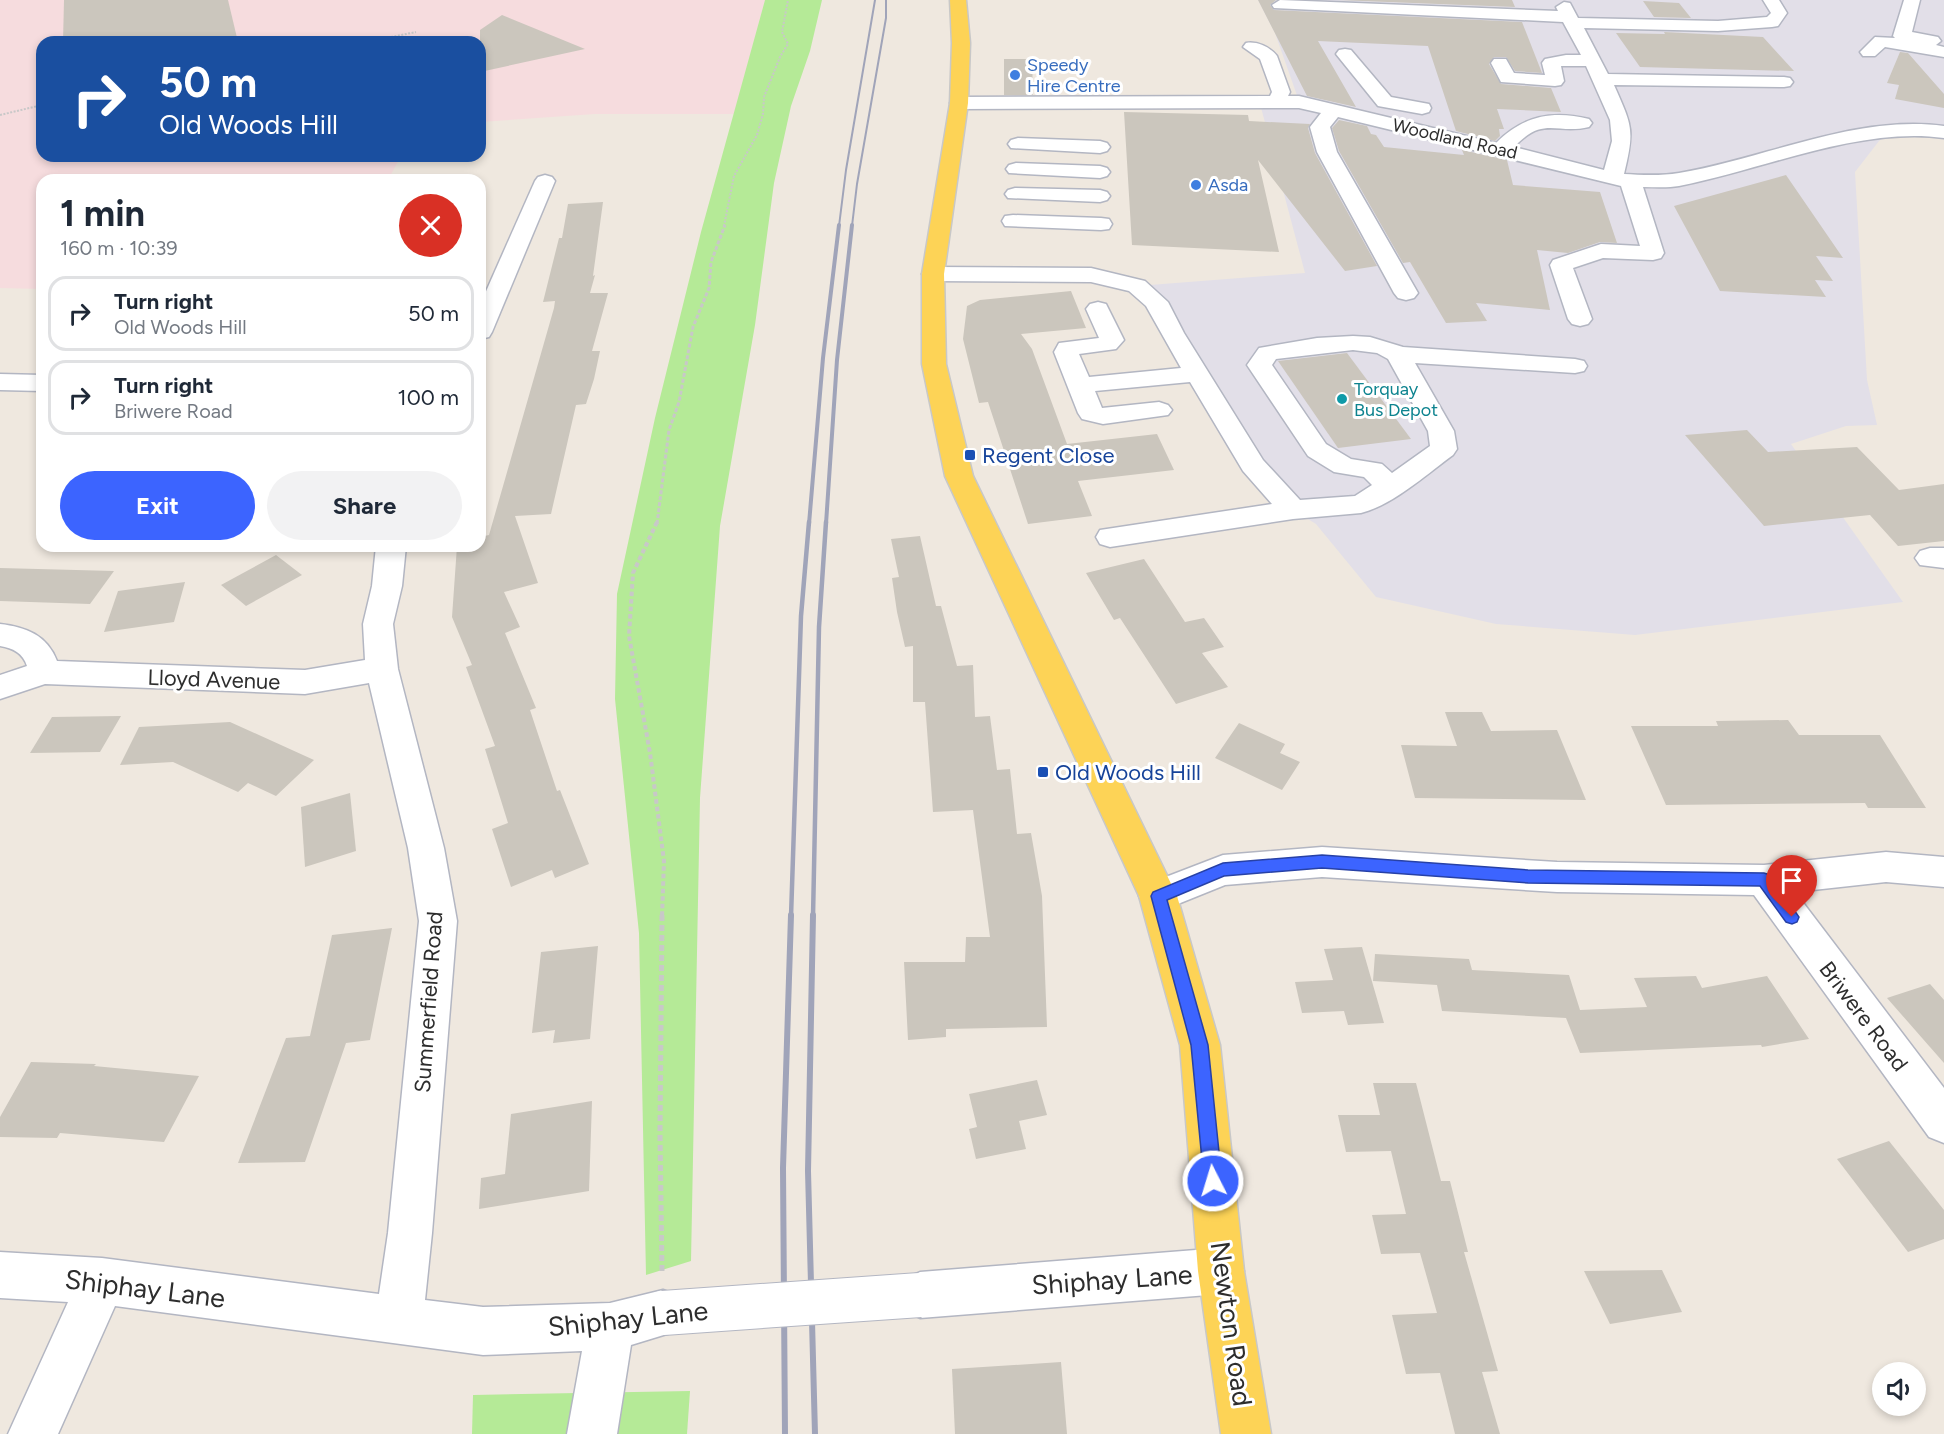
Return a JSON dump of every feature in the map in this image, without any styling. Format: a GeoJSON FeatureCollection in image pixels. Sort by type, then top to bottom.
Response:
{"type":"FeatureCollection","features":[{"type":"Feature","properties":{"kind":"main road","name":"Newton Road"},"geometry":{"type":"LineString","coordinates":[[957,6],[959,103],[933,274],[934,364],[959,476],[1158,896],[1200,1045],[1221,1271],[1246,1434]]}},
{"type":"Feature","properties":{"kind":"street"},"geometry":{"type":"LineString","coordinates":[[1560,0],[1602,79],[1620,120],[1621,179],[1653,254],[1601,251],[1561,265],[1580,319]]}},
{"type":"Feature","properties":{"kind":"street"},"geometry":{"type":"LineString","coordinates":[[1280,5],[1718,26],[1772,22],[1779,13],[1771,0]]}},
{"type":"Feature","properties":{"kind":"street"},"geometry":{"type":"LineString","coordinates":[[1912,0],[1902,36],[1944,43]]}},
{"type":"Feature","properties":{"kind":"street"},"geometry":{"type":"LineString","coordinates":[[1869,52],[1881,41],[1944,52]]}},
{"type":"Feature","properties":{"kind":"street"},"geometry":{"type":"LineString","coordinates":[[1252,47],[1268,56],[1281,92],[1277,101]]}},
{"type":"Feature","properties":{"kind":"street"},"geometry":{"type":"LineString","coordinates":[[1345,54],[1385,102],[1425,109],[1432,120],[1424,132]]}},
{"type":"Feature","properties":{"kind":"street"},"geometry":{"type":"LineString","coordinates":[[1500,63],[1507,78],[1555,81],[1551,63],[1566,60],[1592,60]]}},
{"type":"Feature","properties":{"kind":"street"},"geometry":{"type":"LineString","coordinates":[[1602,79],[1784,82]]}},
{"type":"Feature","properties":{"kind":"street","name":"Woodland Road"},"geometry":{"type":"LineString","coordinates":[[959,103],[1299,102],[1621,179],[1677,180],[1861,135],[1922,129],[1944,132]]}},
{"type":"Feature","properties":{"kind":"street"},"geometry":{"type":"LineString","coordinates":[[1333,110],[1320,127],[1327,152],[1406,293]]}},
{"type":"Feature","properties":{"kind":"street"},"geometry":{"type":"LineString","coordinates":[[1501,150],[1518,130],[1539,120],[1582,123]]}},
{"type":"Feature","properties":{"kind":"street"},"geometry":{"type":"LineString","coordinates":[[1018,144],[1100,147]]}},
{"type":"Feature","properties":{"kind":"street"},"geometry":{"type":"LineString","coordinates":[[1016,169],[1100,172]]}},
{"type":"Feature","properties":{"kind":"street"},"geometry":{"type":"LineString","coordinates":[[486,318],[545,181]]}},
{"type":"Feature","properties":{"kind":"street"},"geometry":{"type":"LineString","coordinates":[[1015,194],[1100,196]]}},
{"type":"Feature","properties":{"kind":"street"},"geometry":{"type":"LineString","coordinates":[[1012,221],[1101,224]]}},
{"type":"Feature","properties":{"kind":"street"},"geometry":{"type":"LineString","coordinates":[[933,274],[1091,275],[1137,286],[1156,302],[1253,465],[1293,510]]}},
{"type":"Feature","properties":{"kind":"street"},"geometry":{"type":"LineString","coordinates":[[1098,309],[1112,340],[1107,344],[1068,348],[1066,352],[1091,413],[1103,416],[1159,410]]}},
{"type":"Feature","properties":{"kind":"street"},"geometry":{"type":"LineString","coordinates":[[1110,537],[1293,510],[1361,504],[1390,487],[1444,449],[1441,431],[1398,354],[1387,346],[1368,343],[1268,353],[1259,365],[1317,450],[1344,466],[1372,470],[1390,487]]}},
{"type":"Feature","properties":{"kind":"street"},"geometry":{"type":"LineString","coordinates":[[1398,354],[1575,366]]}},
{"type":"Feature","properties":{"kind":"street"},"geometry":{"type":"LineString","coordinates":[[1080,385],[1197,374]]}},
{"type":"Feature","properties":{"kind":"street"},"geometry":{"type":"LineString","coordinates":[[0,382],[36,383]]}},
{"type":"Feature","properties":{"kind":"street","name":"Summerfield Road"},"geometry":{"type":"LineString","coordinates":[[390,552],[387,586],[378,624],[382,669],[426,848],[438,921],[410,1233],[399,1320]]}},
{"type":"Feature","properties":{"kind":"street"},"geometry":{"type":"LineString","coordinates":[[0,635],[15,636],[30,643],[43,662],[44,672]]}},
{"type":"Feature","properties":{"kind":"street","name":"Lloyd Avenue"},"geometry":{"type":"LineString","coordinates":[[0,687],[44,672],[305,682],[382,669]]}},
{"type":"Feature","properties":{"kind":"street"},"geometry":{"type":"LineString","coordinates":[[1158,896],[1223,870],[1322,862],[1528,876],[1764,880],[1886,867],[1944,872]]}},
{"type":"Feature","properties":{"kind":"street","name":"Briwere Road"},"geometry":{"type":"LineString","coordinates":[[1764,880],[1944,1122]]}},
{"type":"Feature","properties":{"kind":"street","name":"Shiphay Lane"},"geometry":{"type":"LineString","coordinates":[[0,1275],[102,1281],[483,1331],[610,1327],[663,1313],[1221,1271]]}},
{"type":"Feature","properties":{"kind":"street"},"geometry":{"type":"LineString","coordinates":[[33,1434],[102,1281]]}},
{"type":"Feature","properties":{"kind":"street"},"geometry":{"type":"LineString","coordinates":[[592,1434],[610,1327]]}},
{"type":"Feature","properties":{"kind":"path"},"geometry":{"type":"LineString","coordinates":[[662,1238],[660,1097],[664,861],[650,753],[629,636],[633,573],[658,521],[662,472],[669,430],[679,402],[693,327],[709,288],[711,262],[724,228],[734,176],[757,135],[763,114],[764,97],[780,57],[788,44],[782,32],[788,0]]}},
{"type":"Feature","properties":{"kind":"path"},"geometry":{"type":"LineString","coordinates":[[396,36],[416,32]]}},
{"type":"Feature","properties":{"kind":"path"},"geometry":{"type":"LineString","coordinates":[[0,115],[36,106]]}},
{"type":"Feature","properties":{"kind":"shaded area"},"geometry":{"type":"Polygon","coordinates":[[[0,0],[765,0],[734,114],[595,114],[486,122],[486,36],[36,36],[36,162],[398,162],[391,174],[36,174],[36,289],[0,288],[0,0]]]}},
{"type":"Feature","properties":{"kind":"shaded area"},"geometry":{"type":"Polygon","coordinates":[[[1258,0],[1944,0],[1944,127],[1895,127],[1879,141],[1855,172],[1867,380],[1877,425],[1846,426],[1791,444],[1903,602],[1635,635],[1496,624],[1376,597],[1316,524],[1293,510],[1137,286],[1305,273],[1259,100],[1299,101],[1275,33],[1258,0]]]}},
{"type":"Feature","properties":{"kind":"green space"},"geometry":{"type":"Polygon","coordinates":[[[765,0],[822,0],[810,51],[791,106],[774,183],[755,325],[720,526],[700,798],[691,1261],[646,1275],[639,933],[615,699],[617,594],[655,418],[701,232],[765,0]]]}},
{"type":"Feature","properties":{"kind":"green space"},"geometry":{"type":"Polygon","coordinates":[[[690,1391],[687,1434],[472,1434],[473,1395],[690,1391]]]}},
{"type":"Feature","properties":{"kind":"building"},"geometry":{"type":"Polygon","coordinates":[[[64,0],[228,0],[237,36],[63,36],[64,0]]]}},
{"type":"Feature","properties":{"kind":"building"},"geometry":{"type":"Polygon","coordinates":[[[1258,0],[1276,0],[1270,5],[1274,10],[1522,22],[1542,73],[1515,71],[1506,57],[1494,57],[1489,64],[1501,84],[1551,88],[1561,112],[1497,109],[1504,129],[1499,129],[1500,136],[1495,141],[1456,131],[1428,46],[1318,41],[1356,107],[1307,96],[1258,0]]]}},
{"type":"Feature","properties":{"kind":"building"},"geometry":{"type":"Polygon","coordinates":[[[1337,0],[1512,0],[1515,7],[1337,0]]]}},
{"type":"Feature","properties":{"kind":"building"},"geometry":{"type":"Polygon","coordinates":[[[1643,1],[1679,3],[1691,18],[1654,17],[1643,1]]]}},
{"type":"Feature","properties":{"kind":"building"},"geometry":{"type":"Polygon","coordinates":[[[502,15],[585,49],[486,71],[486,36],[480,36],[480,30],[502,15]]]}},
{"type":"Feature","properties":{"kind":"building"},"geometry":{"type":"Polygon","coordinates":[[[1664,32],[1763,37],[1794,71],[1640,67],[1616,33],[1665,34],[1664,32]]]}},
{"type":"Feature","properties":{"kind":"building"},"geometry":{"type":"Polygon","coordinates":[[[1900,52],[1908,53],[1944,94],[1944,108],[1895,99],[1899,85],[1887,83],[1900,52]]]}},
{"type":"Feature","properties":{"kind":"building"},"geometry":{"type":"Polygon","coordinates":[[[1004,59],[1032,59],[1033,95],[1004,95],[1004,59]]]}},
{"type":"Feature","properties":{"kind":"building","name":"Asda"},"geometry":{"type":"Polygon","coordinates":[[[1124,112],[1248,115],[1249,121],[1310,124],[1308,128],[1315,153],[1377,266],[1345,271],[1258,160],[1279,252],[1132,245],[1124,112]]]}},
{"type":"Feature","properties":{"kind":"building"},"geometry":{"type":"Polygon","coordinates":[[[1339,120],[1367,126],[1371,134],[1376,135],[1384,147],[1464,155],[1462,150],[1507,160],[1513,185],[1600,192],[1617,243],[1600,242],[1568,253],[1537,250],[1550,310],[1476,303],[1487,321],[1446,323],[1410,262],[1403,263],[1339,151],[1332,128],[1339,120]]]}},
{"type":"Feature","properties":{"kind":"building"},"geometry":{"type":"Polygon","coordinates":[[[1786,175],[1843,258],[1816,256],[1833,281],[1815,280],[1826,297],[1720,291],[1674,206],[1786,175]]]}},
{"type":"Feature","properties":{"kind":"building"},"geometry":{"type":"Polygon","coordinates":[[[603,202],[593,276],[595,275],[590,293],[608,293],[592,351],[600,351],[586,404],[576,405],[551,514],[515,516],[538,583],[504,592],[520,627],[505,633],[536,708],[530,710],[557,791],[560,790],[589,864],[555,878],[552,870],[511,887],[492,829],[508,823],[485,749],[495,746],[466,667],[472,665],[452,617],[457,552],[486,552],[486,536],[489,535],[554,308],[555,301],[543,302],[559,238],[562,238],[568,204],[603,202]]]}},
{"type":"Feature","properties":{"kind":"building"},"geometry":{"type":"Polygon","coordinates":[[[1071,291],[1086,328],[1021,334],[1032,349],[1067,444],[1157,434],[1174,470],[1078,481],[1092,516],[1028,524],[988,402],[979,403],[963,339],[967,306],[980,300],[1071,291]]]}},
{"type":"Feature","properties":{"kind":"building","name":"Torquay Bus Depot"},"geometry":{"type":"Polygon","coordinates":[[[1347,353],[1411,439],[1338,448],[1278,361],[1347,353]]]}},
{"type":"Feature","properties":{"kind":"building"},"geometry":{"type":"Polygon","coordinates":[[[1747,430],[1768,452],[1857,447],[1899,490],[1944,484],[1944,541],[1898,546],[1870,515],[1764,526],[1685,435],[1747,430]]]}},
{"type":"Feature","properties":{"kind":"building"},"geometry":{"type":"Polygon","coordinates":[[[920,536],[936,606],[941,606],[957,666],[973,665],[975,717],[990,716],[997,770],[1010,769],[1017,834],[1031,833],[1042,896],[1047,1027],[946,1029],[946,1037],[908,1040],[904,962],[965,962],[966,937],[990,937],[973,810],[933,812],[925,702],[913,702],[913,646],[905,647],[897,612],[892,578],[899,577],[891,539],[920,536]]]}},
{"type":"Feature","properties":{"kind":"building"},"geometry":{"type":"Polygon","coordinates":[[[276,555],[302,575],[246,606],[221,585],[276,555]]]}},
{"type":"Feature","properties":{"kind":"building"},"geometry":{"type":"Polygon","coordinates":[[[1144,559],[1185,622],[1204,618],[1224,647],[1202,653],[1228,687],[1176,704],[1120,618],[1114,620],[1086,573],[1144,559]]]}},
{"type":"Feature","properties":{"kind":"building"},"geometry":{"type":"Polygon","coordinates":[[[0,568],[114,571],[90,604],[0,601],[0,568]]]}},
{"type":"Feature","properties":{"kind":"building"},"geometry":{"type":"Polygon","coordinates":[[[185,582],[174,622],[104,632],[118,591],[185,582]]]}},
{"type":"Feature","properties":{"kind":"building"},"geometry":{"type":"Polygon","coordinates":[[[1445,712],[1482,712],[1491,731],[1557,730],[1586,800],[1415,798],[1401,745],[1457,746],[1445,712]]]}},
{"type":"Feature","properties":{"kind":"building"},"geometry":{"type":"Polygon","coordinates":[[[121,716],[100,752],[30,753],[52,717],[121,716]]]}},
{"type":"Feature","properties":{"kind":"building"},"geometry":{"type":"Polygon","coordinates":[[[1788,720],[1799,735],[1880,735],[1926,808],[1868,808],[1865,803],[1666,805],[1631,726],[1718,726],[1716,721],[1788,720]]]}},
{"type":"Feature","properties":{"kind":"building"},"geometry":{"type":"Polygon","coordinates":[[[230,722],[314,760],[276,796],[248,783],[238,792],[173,762],[120,765],[139,727],[230,722]]]}},
{"type":"Feature","properties":{"kind":"building"},"geometry":{"type":"Polygon","coordinates":[[[1239,723],[1285,744],[1280,753],[1300,762],[1282,790],[1215,758],[1239,723]]]}},
{"type":"Feature","properties":{"kind":"building"},"geometry":{"type":"Polygon","coordinates":[[[350,793],[356,851],[305,867],[301,807],[350,793]]]}},
{"type":"Feature","properties":{"kind":"building"},"geometry":{"type":"Polygon","coordinates":[[[392,928],[370,1040],[346,1043],[305,1162],[238,1163],[286,1038],[310,1036],[332,935],[392,928]]]}},
{"type":"Feature","properties":{"kind":"building"},"geometry":{"type":"Polygon","coordinates":[[[598,946],[590,1039],[553,1043],[555,1030],[532,1033],[541,952],[598,946]]]}},
{"type":"Feature","properties":{"kind":"building"},"geometry":{"type":"Polygon","coordinates":[[[1362,947],[1384,1023],[1348,1025],[1344,1011],[1302,1013],[1295,982],[1333,980],[1324,949],[1362,947]]]}},
{"type":"Feature","properties":{"kind":"building"},"geometry":{"type":"Polygon","coordinates":[[[1375,954],[1469,959],[1472,970],[1569,975],[1580,1010],[1647,1007],[1634,978],[1696,976],[1702,988],[1767,976],[1809,1039],[1762,1047],[1761,1045],[1580,1053],[1566,1018],[1442,1011],[1437,985],[1373,981],[1375,954]]]}},
{"type":"Feature","properties":{"kind":"building"},"geometry":{"type":"Polygon","coordinates":[[[1930,984],[1944,1000],[1944,1063],[1887,998],[1930,984]]]}},
{"type":"Feature","properties":{"kind":"building"},"geometry":{"type":"Polygon","coordinates":[[[31,1062],[96,1064],[94,1066],[199,1076],[164,1142],[60,1133],[57,1138],[0,1137],[0,1117],[31,1062]]]}},
{"type":"Feature","properties":{"kind":"building"},"geometry":{"type":"Polygon","coordinates":[[[1037,1080],[1047,1115],[1019,1121],[1026,1149],[976,1159],[969,1129],[977,1127],[969,1094],[1037,1080]]]}},
{"type":"Feature","properties":{"kind":"building"},"geometry":{"type":"Polygon","coordinates":[[[1373,1083],[1416,1083],[1441,1181],[1450,1181],[1468,1252],[1464,1252],[1498,1371],[1482,1372],[1500,1434],[1455,1434],[1440,1373],[1406,1374],[1392,1315],[1437,1313],[1420,1253],[1381,1254],[1372,1215],[1406,1214],[1391,1151],[1346,1152],[1338,1115],[1380,1115],[1373,1083]]]}},
{"type":"Feature","properties":{"kind":"building"},"geometry":{"type":"Polygon","coordinates":[[[592,1101],[589,1191],[479,1209],[481,1178],[505,1174],[511,1114],[592,1101]]]}},
{"type":"Feature","properties":{"kind":"building"},"geometry":{"type":"Polygon","coordinates":[[[1889,1141],[1944,1210],[1944,1239],[1908,1252],[1837,1159],[1889,1141]]]}},
{"type":"Feature","properties":{"kind":"building"},"geometry":{"type":"Polygon","coordinates":[[[1662,1270],[1682,1312],[1610,1324],[1584,1271],[1662,1270]]]}},
{"type":"Feature","properties":{"kind":"building"},"geometry":{"type":"Polygon","coordinates":[[[1061,1362],[1067,1434],[955,1434],[952,1369],[1061,1362]]]}},
{"type":"Feature","properties":{"kind":"railway"},"geometry":{"type":"LineString","coordinates":[[839,226],[846,170],[875,0]]}},
{"type":"Feature","properties":{"kind":"railway"},"geometry":{"type":"LineString","coordinates":[[852,226],[857,184],[886,18],[886,0]]}},
{"type":"Feature","properties":{"kind":"railway"},"geometry":{"type":"LineString","coordinates":[[809,524],[823,358],[839,225]]}},
{"type":"Feature","properties":{"kind":"railway"},"geometry":{"type":"LineString","coordinates":[[826,524],[837,360],[852,225]]}},
{"type":"Feature","properties":{"kind":"railway"},"geometry":{"type":"LineString","coordinates":[[791,917],[801,616],[809,522]]}},
{"type":"Feature","properties":{"kind":"railway"},"geometry":{"type":"LineString","coordinates":[[813,917],[819,627],[826,522]]}},
{"type":"Feature","properties":{"kind":"railway"},"geometry":{"type":"LineString","coordinates":[[785,1434],[783,1168],[791,915]]}},
{"type":"Feature","properties":{"kind":"railway"},"geometry":{"type":"LineString","coordinates":[[813,915],[808,1171],[815,1434]]}},
{"type":"Feature","properties":{"kind":"place","name":"Speedy Hire Centre"},"geometry":{"type":"Point","coordinates":[1015,75]}},
{"type":"Feature","properties":{"kind":"place","name":"Asda"},"geometry":{"type":"Point","coordinates":[1196,185]}},
{"type":"Feature","properties":{"kind":"place","name":"Torquay Bus Depot"},"geometry":{"type":"Point","coordinates":[1342,399]}},
{"type":"Feature","properties":{"kind":"place","name":"Regent Close"},"geometry":{"type":"Point","coordinates":[970,455]}},
{"type":"Feature","properties":{"kind":"place","name":"Old Woods Hill"},"geometry":{"type":"Point","coordinates":[1043,772]}},
{"type":"Feature","properties":{"kind":"route"},"geometry":{"type":"LineString","coordinates":[[1213,1181],[1200,1045],[1158,896],[1223,870],[1322,862],[1528,876],[1764,880],[1792,917]]}}]}
